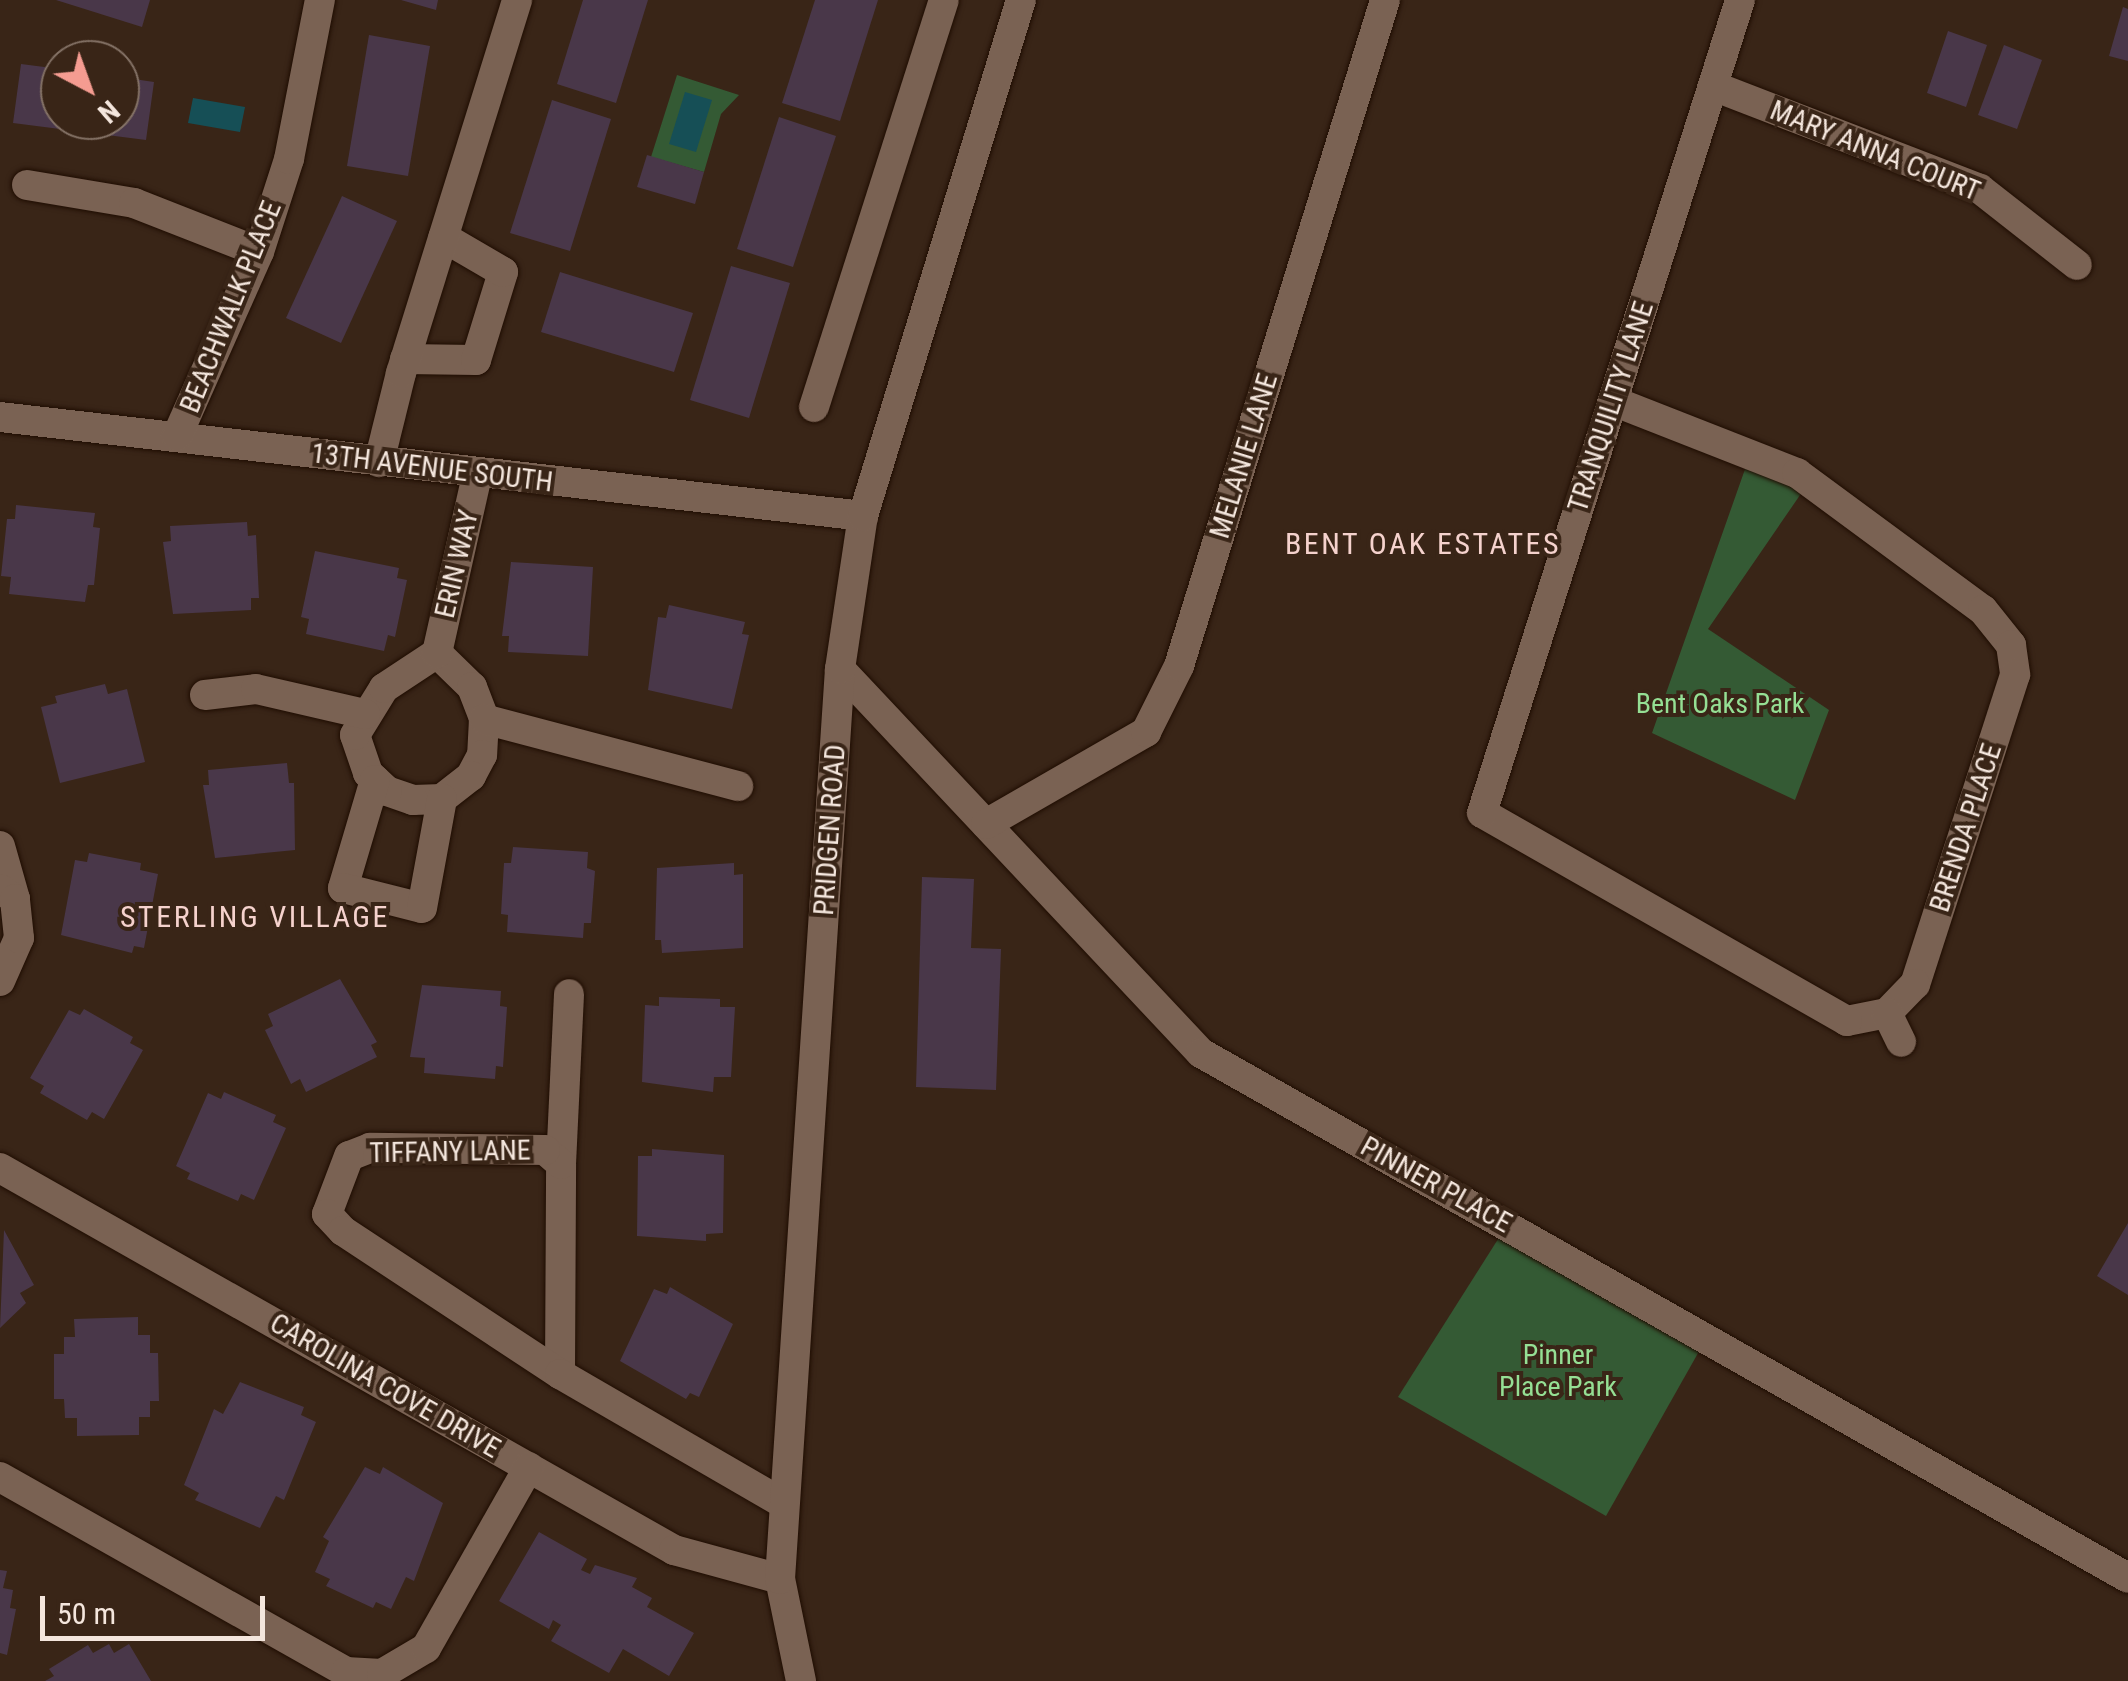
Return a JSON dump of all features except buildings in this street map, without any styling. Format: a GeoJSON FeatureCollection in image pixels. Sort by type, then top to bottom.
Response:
{"type":"FeatureCollection","features":[{"type":"Feature","properties":{"kind":"street","name":"BEACHWALK PLACE"},"geometry":{"type":"LineString","coordinates":[[177,436],[259,252],[289,158],[320,0]]}},
{"type":"Feature","properties":{"kind":"street"},"geometry":{"type":"LineString","coordinates":[[380,462],[405,358],[517,0]]}},
{"type":"Feature","properties":{"kind":"street"},"geometry":{"type":"LineString","coordinates":[[814,407],[944,0]]}},
{"type":"Feature","properties":{"kind":"street","name":"PRIDGEN ROAD"},"geometry":{"type":"LineString","coordinates":[[800,1681],[780,1579],[840,669],[864,516],[1021,0]]}},
{"type":"Feature","properties":{"kind":"street","name":"MELANIE LANE"},"geometry":{"type":"LineString","coordinates":[[986,824],[1146,732],[1179,666],[1385,0]]}},
{"type":"Feature","properties":{"kind":"street","name":"TRANQUILITY LANE"},"geometry":{"type":"LineString","coordinates":[[1740,0],[1482,814],[1847,1021],[1888,1013]]}},
{"type":"Feature","properties":{"kind":"street","name":"MARY ANNA COURT"},"geometry":{"type":"LineString","coordinates":[[1713,86],[1980,190],[2078,265]]}},
{"type":"Feature","properties":{"kind":"street"},"geometry":{"type":"LineString","coordinates":[[27,185],[134,203],[259,252]]}},
{"type":"Feature","properties":{"kind":"street"},"geometry":{"type":"LineString","coordinates":[[405,358],[476,360],[503,272],[443,236]]}},
{"type":"Feature","properties":{"kind":"street","name":"BRENDA PLACE"},"geometry":{"type":"LineString","coordinates":[[1613,402],[1797,473],[1984,610],[2011,645],[2015,675],[1915,984],[1888,1013]]}},
{"type":"Feature","properties":{"kind":"street","name":"13TH AVENUE SOUTH"},"geometry":{"type":"LineString","coordinates":[[0,417],[478,475],[864,516]]}},
{"type":"Feature","properties":{"kind":"street","name":"ERIN WAY"},"geometry":{"type":"LineString","coordinates":[[365,714],[384,688],[438,652],[478,475]]}},
{"type":"Feature","properties":{"kind":"street","name":"ERIN WAY"},"geometry":{"type":"LineString","coordinates":[[438,652],[472,687],[484,719]]}},
{"type":"Feature","properties":{"kind":"street","name":"PINNER PLACE"},"geometry":{"type":"LineString","coordinates":[[840,669],[1201,1054],[2128,1578]]}},
{"type":"Feature","properties":{"kind":"street"},"geometry":{"type":"LineString","coordinates":[[205,695],[256,689],[365,714],[355,735],[375,780],[414,800],[442,798]]}},
{"type":"Feature","properties":{"kind":"street"},"geometry":{"type":"LineString","coordinates":[[375,780],[343,888],[422,908],[442,798],[477,766],[484,719],[738,786]]}},
{"type":"Feature","properties":{"kind":"street"},"geometry":{"type":"LineString","coordinates":[[0,846],[19,938],[0,981]]}},
{"type":"Feature","properties":{"kind":"street"},"geometry":{"type":"LineString","coordinates":[[561,1164],[569,994]]}},
{"type":"Feature","properties":{"kind":"street"},"geometry":{"type":"LineString","coordinates":[[1888,1013],[1902,1042]]}},
{"type":"Feature","properties":{"kind":"street","name":"TIFFANY LANE"},"geometry":{"type":"LineString","coordinates":[[560,1374],[561,1164],[545,1150],[370,1148],[349,1156],[327,1214],[560,1374],[784,1504]]}},
{"type":"Feature","properties":{"kind":"street","name":"CAROLINA COVE DRIVE"},"geometry":{"type":"LineString","coordinates":[[0,1168],[674,1550],[780,1579]]}},
{"type":"Feature","properties":{"kind":"street"},"geometry":{"type":"LineString","coordinates":[[0,1477],[346,1672],[382,1674],[426,1648],[529,1467]]}},
{"type":"Feature","properties":{"kind":"green space"},"geometry":{"type":"Polygon","coordinates":[[[677,75],[739,95],[721,114],[704,172],[651,157],[677,75]]]}},
{"type":"Feature","properties":{"kind":"green space","name":"Bent Oaks Park"},"geometry":{"type":"Polygon","coordinates":[[[1750,455],[1809,482],[1708,629],[1829,710],[1795,800],[1652,733],[1750,455]]]}},
{"type":"Feature","properties":{"kind":"green space","name":"Pinner Place Park"},"geometry":{"type":"Polygon","coordinates":[[[1507,1225],[1706,1339],[1606,1516],[1398,1397],[1507,1225]]]}},
{"type":"Feature","properties":{"kind":"water"},"geometry":{"type":"Polygon","coordinates":[[[685,92],[712,100],[696,152],[669,144],[685,92]]]}},
{"type":"Feature","properties":{"kind":"water"},"geometry":{"type":"Polygon","coordinates":[[[193,98],[245,107],[240,132],[188,123],[193,98]]]}},
{"type":"Feature","properties":{"kind":"district","name":"BENT OAK ESTATES"},"geometry":{"type":"Point","coordinates":[1423,544]}},
{"type":"Feature","properties":{"kind":"district","name":"STERLING VILLAGE"},"geometry":{"type":"Point","coordinates":[255,917]}}]}
